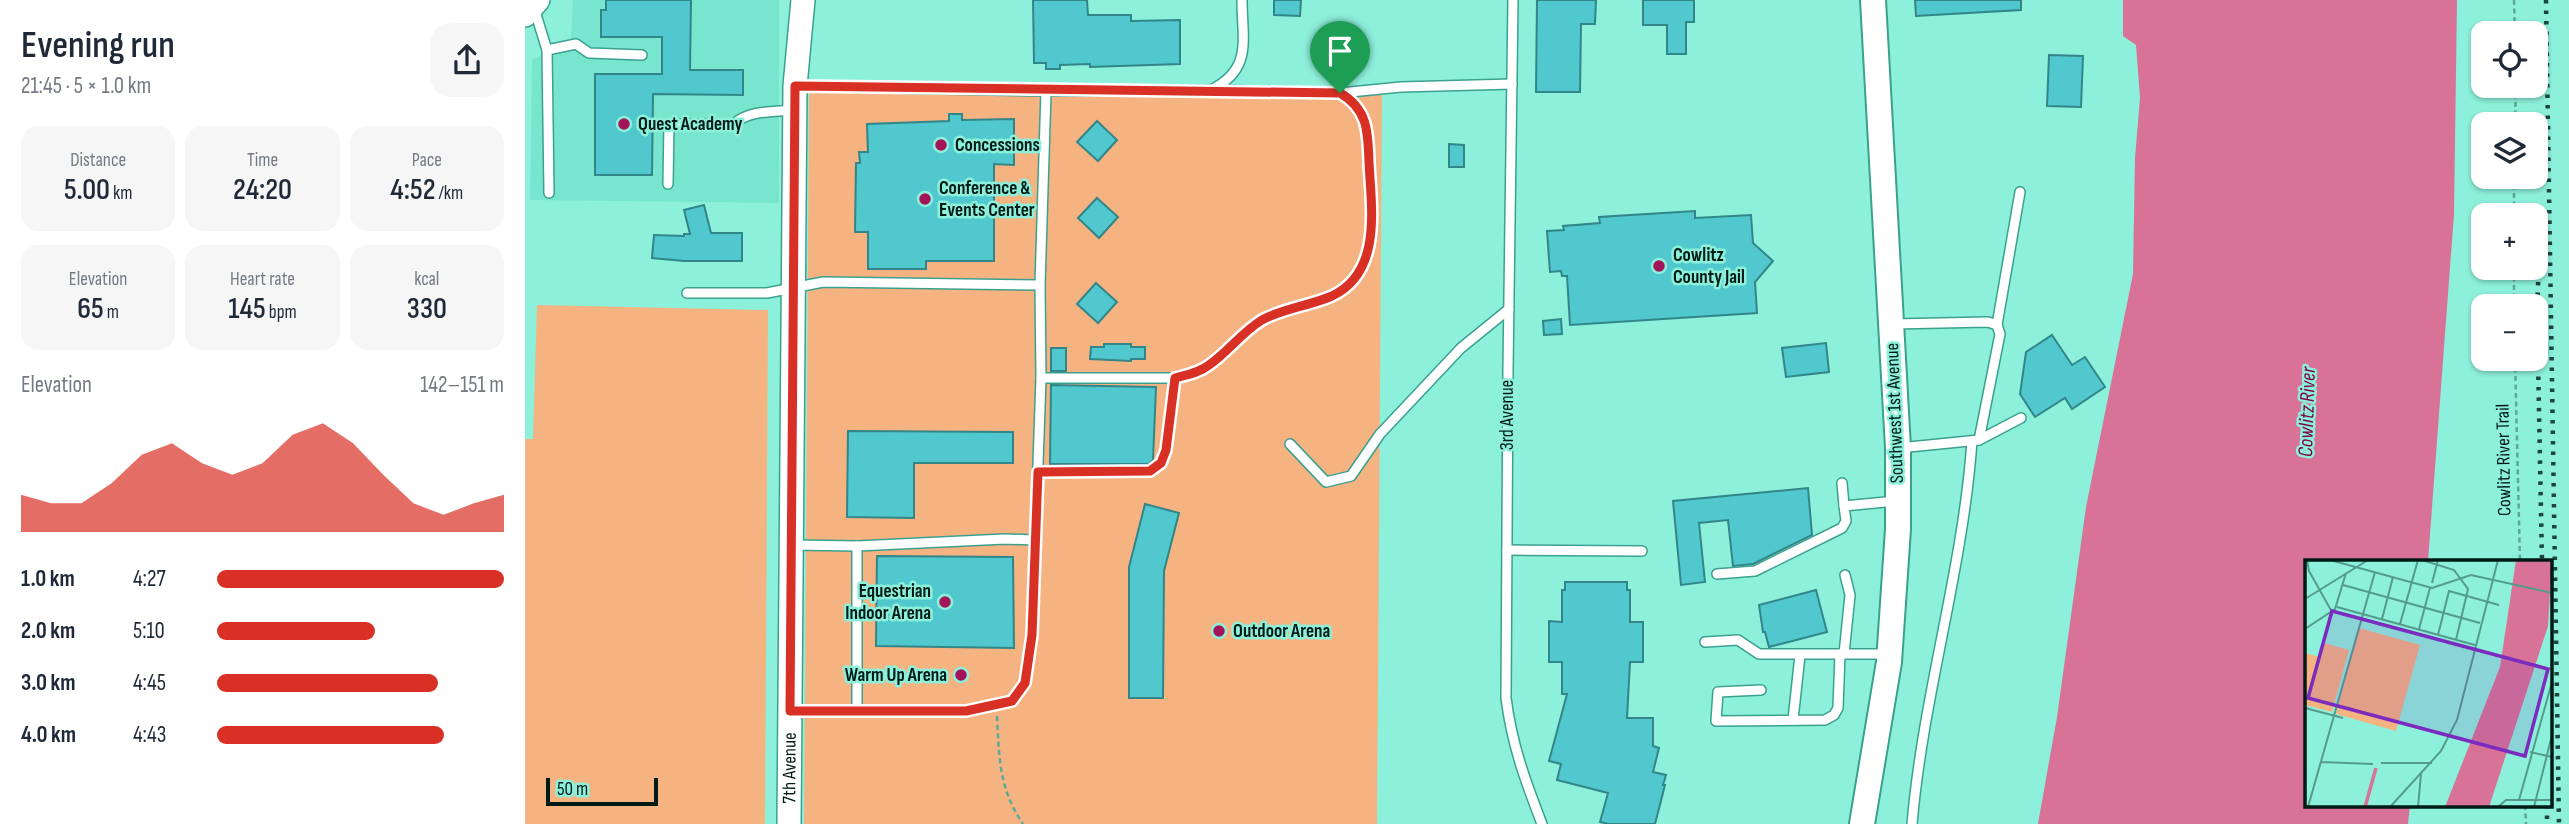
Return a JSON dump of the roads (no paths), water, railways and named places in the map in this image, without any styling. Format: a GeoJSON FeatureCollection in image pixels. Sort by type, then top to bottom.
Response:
{"type":"FeatureCollection","features":[{"type":"Feature","properties":{"kind":"main road","name":"Southwest 1st Avenue"},"geometry":{"type":"LineString","coordinates":[[1862,824],[1889,654],[1898,500],[1898,448],[1873,0]]}},
{"type":"Feature","properties":{"kind":"street","name":"7th Avenue"},"geometry":{"type":"LineString","coordinates":[[789,824],[794,110],[803,0]]}},
{"type":"Feature","properties":{"kind":"lane"},"geometry":{"type":"LineString","coordinates":[[1211,90],[1227,82],[1237,69],[1242,55],[1242,0]]}},
{"type":"Feature","properties":{"kind":"lane","name":"3rd Avenue"},"geometry":{"type":"LineString","coordinates":[[1513,0],[1506,698],[1518,762],[1542,824]]}},
{"type":"Feature","properties":{"kind":"lane"},"geometry":{"type":"LineString","coordinates":[[532,7],[547,50],[549,193]]}},
{"type":"Feature","properties":{"kind":"lane"},"geometry":{"type":"LineString","coordinates":[[547,50],[576,44],[589,53],[642,55]]}},
{"type":"Feature","properties":{"kind":"lane"},"geometry":{"type":"LineString","coordinates":[[795,86],[1340,93],[1401,87],[1512,84]]}},
{"type":"Feature","properties":{"kind":"lane"},"geometry":{"type":"LineString","coordinates":[[790,711],[966,711],[1012,701],[1025,683],[1032,635],[1038,472],[1046,91]]}},
{"type":"Feature","properties":{"kind":"lane"},"geometry":{"type":"LineString","coordinates":[[1041,378],[1175,378],[1209,366],[1262,321],[1290,308],[1332,296],[1346,287],[1367,256],[1372,233],[1368,144],[1362,113],[1352,100],[1340,93]]}},
{"type":"Feature","properties":{"kind":"lane"},"geometry":{"type":"LineString","coordinates":[[668,184],[669,124],[734,124],[752,113],[794,110]]}},
{"type":"Feature","properties":{"kind":"lane"},"geometry":{"type":"LineString","coordinates":[[1912,824],[1937,660],[1976,440],[2000,334],[1997,326],[2020,192]]}},
{"type":"Feature","properties":{"kind":"lane"},"geometry":{"type":"LineString","coordinates":[[687,293],[767,293],[823,282],[1040,285]]}},
{"type":"Feature","properties":{"kind":"lane"},"geometry":{"type":"LineString","coordinates":[[1290,444],[1326,482],[1350,476],[1380,434],[1461,348],[1509,309]]}},
{"type":"Feature","properties":{"kind":"lane"},"geometry":{"type":"LineString","coordinates":[[1891,324],[1988,322],[1997,326]]}},
{"type":"Feature","properties":{"kind":"lane"},"geometry":{"type":"LineString","coordinates":[[1038,472],[1150,471],[1161,463],[1166,450],[1175,378]]}},
{"type":"Feature","properties":{"kind":"lane"},"geometry":{"type":"LineString","coordinates":[[1898,448],[1976,440],[2021,418]]}},
{"type":"Feature","properties":{"kind":"lane"},"geometry":{"type":"LineString","coordinates":[[1717,574],[1755,571],[1842,528],[1846,521],[1842,483]]}},
{"type":"Feature","properties":{"kind":"lane"},"geometry":{"type":"LineString","coordinates":[[1844,506],[1898,500]]}},
{"type":"Feature","properties":{"kind":"lane"},"geometry":{"type":"LineString","coordinates":[[791,545],[857,546],[1035,540]]}},
{"type":"Feature","properties":{"kind":"lane"},"geometry":{"type":"LineString","coordinates":[[857,546],[857,711]]}},
{"type":"Feature","properties":{"kind":"lane"},"geometry":{"type":"LineString","coordinates":[[1507,550],[1642,551]]}},
{"type":"Feature","properties":{"kind":"lane"},"geometry":{"type":"LineString","coordinates":[[1761,690],[1718,692],[1716,721],[1825,720],[1834,715],[1838,708],[1850,595],[1845,575]]}},
{"type":"Feature","properties":{"kind":"lane"},"geometry":{"type":"LineString","coordinates":[[1705,642],[1738,640],[1759,653],[1889,654]]}},
{"type":"Feature","properties":{"kind":"lane"},"geometry":{"type":"LineString","coordinates":[[1793,720],[1800,655]]}},
{"type":"Feature","properties":{"kind":"water","name":"Cowlitz River"},"geometry":{"type":"Polygon","coordinates":[[[2123,0],[2457,0],[2454,214],[2428,560],[2305,560],[2305,806],[2410,806],[2408,824],[2038,824],[2057,717],[2086,507],[2133,274],[2135,158],[2140,98],[2136,45],[2123,36],[2123,0]]]}},
{"type":"Feature","properties":{"kind":"railway"},"geometry":{"type":"LineString","coordinates":[[2546,0],[2559,824]]}},
{"type":"Feature","properties":{"kind":"railway"},"geometry":{"type":"LineString","coordinates":[[2538,280],[2542,560]]}},
{"type":"Feature","properties":{"kind":"railway"},"geometry":{"type":"LineString","coordinates":[[2547,806],[2547,824]]}},
{"type":"Feature","properties":{"kind":"place","name":"Quest Academy"},"geometry":{"type":"Point","coordinates":[624,124]}},
{"type":"Feature","properties":{"kind":"place","name":"Concessions"},"geometry":{"type":"Point","coordinates":[941,145]}},
{"type":"Feature","properties":{"kind":"place","name":"Conference & Events Center"},"geometry":{"type":"Point","coordinates":[925,199]}},
{"type":"Feature","properties":{"kind":"place","name":"Cowlitz County Jail"},"geometry":{"type":"Point","coordinates":[1659,266]}},
{"type":"Feature","properties":{"kind":"place","name":"Equestrian Indoor Arena"},"geometry":{"type":"Point","coordinates":[945,602]}},
{"type":"Feature","properties":{"kind":"place","name":"Outdoor Arena"},"geometry":{"type":"Point","coordinates":[1219,631]}},
{"type":"Feature","properties":{"kind":"place","name":"Warm Up Arena"},"geometry":{"type":"Point","coordinates":[961,675]}}]}
